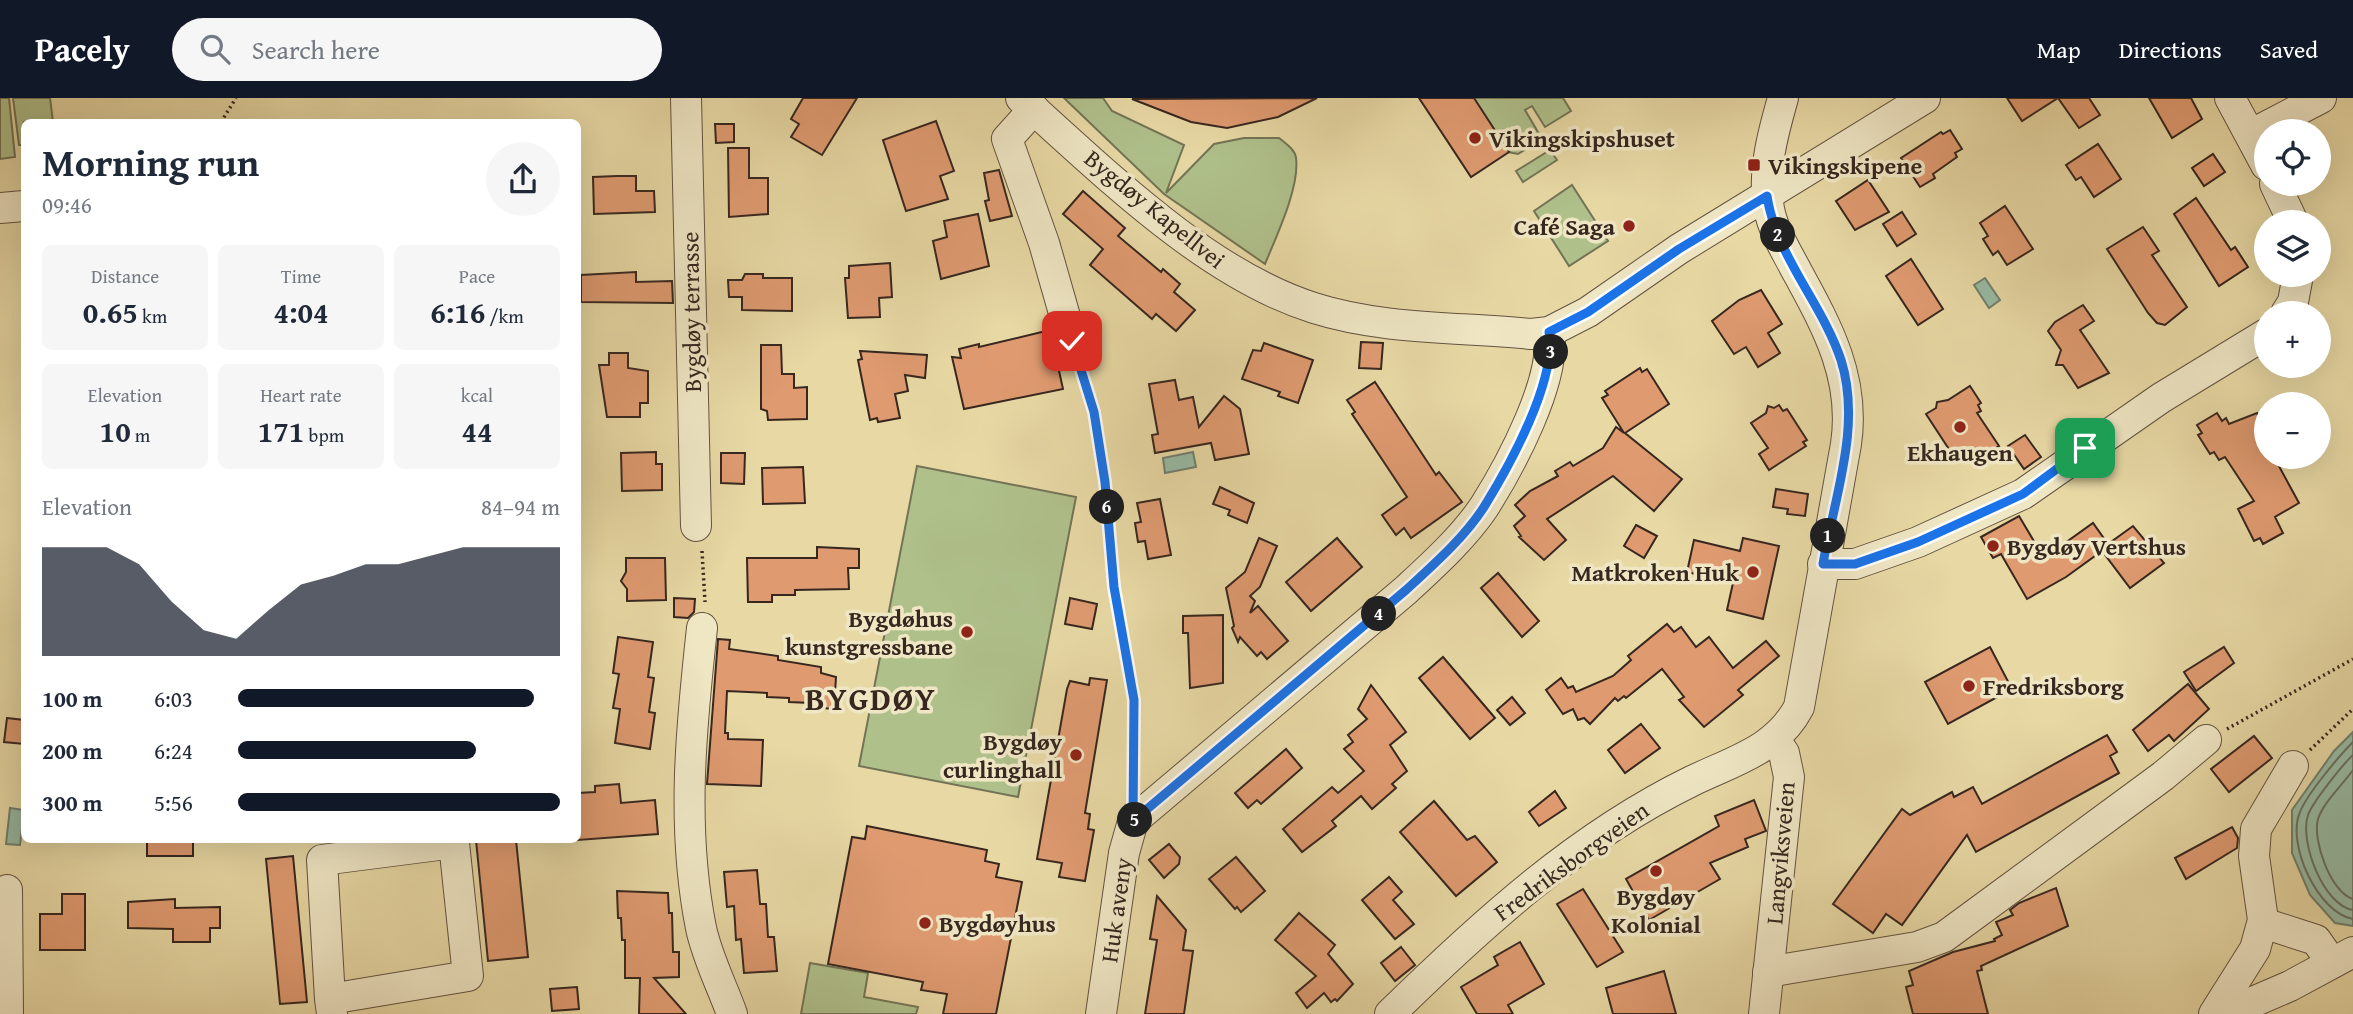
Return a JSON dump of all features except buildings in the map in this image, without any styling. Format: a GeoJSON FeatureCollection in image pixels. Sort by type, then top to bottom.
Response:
{"type":"FeatureCollection","features":[{"type":"Feature","properties":{"kind":"street","name":"Bygdøy terrasse"},"geometry":{"type":"LineString","coordinates":[[686,98],[696,526]]}},
{"type":"Feature","properties":{"kind":"street"},"geometry":{"type":"LineString","coordinates":[[1774,739],[1799,707],[1849,425],[1848,392],[1840,358],[1776,231],[1767,185],[1783,98]]}},
{"type":"Feature","properties":{"kind":"street"},"geometry":{"type":"LineString","coordinates":[[1133,821],[1406,590],[1438,560],[1483,508],[1538,401],[1552,350],[1549,332],[1588,312],[1888,98]]}},
{"type":"Feature","properties":{"kind":"street"},"geometry":{"type":"LineString","coordinates":[[1767,185],[1925,98]]}},
{"type":"Feature","properties":{"kind":"street"},"geometry":{"type":"LineString","coordinates":[[2230,98],[2254,138]]}},
{"type":"Feature","properties":{"kind":"street"},"geometry":{"type":"LineString","coordinates":[[2252,134],[2321,98]]}},
{"type":"Feature","properties":{"kind":"street"},"geometry":{"type":"LineString","coordinates":[[1027,104],[1007,139],[1044,243],[1072,341]]}},
{"type":"Feature","properties":{"kind":"street","name":"Bygdøy Kapellvei"},"geometry":{"type":"LineString","coordinates":[[1027,104],[1217,263],[1259,287],[1315,309],[1376,321],[1531,334],[1549,332]]}},
{"type":"Feature","properties":{"kind":"street"},"geometry":{"type":"LineString","coordinates":[[0,208],[21,205]]}},
{"type":"Feature","properties":{"kind":"street"},"geometry":{"type":"LineString","coordinates":[[1823,564],[1855,564],[1907,546],[2023,494],[2161,397],[2254,341]]}},
{"type":"Feature","properties":{"kind":"street"},"geometry":{"type":"LineString","coordinates":[[702,628],[689,763],[689,829],[702,930],[732,1014]]}},
{"type":"Feature","properties":{"kind":"street","name":"Langviksveien"},"geometry":{"type":"LineString","coordinates":[[1763,1014],[1788,777],[1784,753],[1774,739]]}},
{"type":"Feature","properties":{"kind":"street","name":"Fredriksborgveien"},"geometry":{"type":"LineString","coordinates":[[1390,1014],[1500,910],[1564,861],[1661,798],[1750,755],[1774,739]]}},
{"type":"Feature","properties":{"kind":"street"},"geometry":{"type":"LineString","coordinates":[[1768,972],[1917,947],[1944,937],[2164,776],[2206,740]]}},
{"type":"Feature","properties":{"kind":"street"},"geometry":{"type":"LineString","coordinates":[[2214,1014],[2255,949],[2263,923],[2254,856],[2256,829],[2293,766]]}},
{"type":"Feature","properties":{"kind":"street","name":"Huk aveny"},"geometry":{"type":"LineString","coordinates":[[1101,1014],[1124,853],[1133,821]]}},
{"type":"Feature","properties":{"kind":"street"},"geometry":{"type":"LineString","coordinates":[[447,843],[322,860],[331,1006],[468,976],[454,843]]}},
{"type":"Feature","properties":{"kind":"street"},"geometry":{"type":"LineString","coordinates":[[7,890],[8,1014]]}},
{"type":"Feature","properties":{"kind":"street"},"geometry":{"type":"LineString","coordinates":[[2225,1014],[2342,958],[2316,940],[2263,923]]}},
{"type":"Feature","properties":{"kind":"path"},"geometry":{"type":"LineString","coordinates":[[223,119],[236,98]]}},
{"type":"Feature","properties":{"kind":"path"},"geometry":{"type":"LineString","coordinates":[[1072,341],[1095,422],[1105,482],[1114,587],[1134,700],[1133,821]]}},
{"type":"Feature","properties":{"kind":"path"},"geometry":{"type":"LineString","coordinates":[[696,526],[701,533],[702,544],[705,599],[702,628]]}},
{"type":"Feature","properties":{"kind":"path"},"geometry":{"type":"LineString","coordinates":[[2206,740],[2353,659]]}},
{"type":"Feature","properties":{"kind":"path"},"geometry":{"type":"LineString","coordinates":[[2293,766],[2353,709]]}},
{"type":"Feature","properties":{"kind":"shaded area"},"geometry":{"type":"Polygon","coordinates":[[[0,98],[9,98],[15,157],[0,159],[0,98]]]}},
{"type":"Feature","properties":{"kind":"shaded area"},"geometry":{"type":"Polygon","coordinates":[[[13,98],[50,98],[53,119],[21,119],[19,145],[13,98]]]}},
{"type":"Feature","properties":{"kind":"shaded area"},"geometry":{"type":"Polygon","coordinates":[[[1064,98],[1103,98],[1112,111],[1184,145],[1166,193],[1214,144],[1244,138],[1279,138],[1287,144],[1296,158],[1294,183],[1286,212],[1265,264],[1164,194],[1064,98]]]}},
{"type":"Feature","properties":{"kind":"shaded area"},"geometry":{"type":"Polygon","coordinates":[[[1473,98],[1563,98],[1571,111],[1545,127],[1532,106],[1525,110],[1542,139],[1518,154],[1508,152],[1473,98]]]}},
{"type":"Feature","properties":{"kind":"shaded area"},"geometry":{"type":"Polygon","coordinates":[[[1550,150],[1557,160],[1523,182],[1516,171],[1550,150]]]}},
{"type":"Feature","properties":{"kind":"shaded area"},"geometry":{"type":"Polygon","coordinates":[[[1572,185],[1608,241],[1569,266],[1534,211],[1572,185]]]}},
{"type":"Feature","properties":{"kind":"shaded area","name":"Bygdøhus kunstgressbane"},"geometry":{"type":"Polygon","coordinates":[[[917,466],[1076,497],[1018,797],[859,766],[917,466]]]}},
{"type":"Feature","properties":{"kind":"shaded area"},"geometry":{"type":"Polygon","coordinates":[[[810,963],[868,973],[864,997],[918,1007],[916,1014],[801,1014],[810,963]]]}},
{"type":"Feature","properties":{"kind":"water"},"geometry":{"type":"Polygon","coordinates":[[[1985,278],[2000,300],[1989,308],[1974,285],[1985,278]]]}},
{"type":"Feature","properties":{"kind":"water"},"geometry":{"type":"Polygon","coordinates":[[[1193,452],[1196,467],[1165,473],[1163,458],[1193,452]]]}},
{"type":"Feature","properties":{"kind":"water"},"geometry":{"type":"Polygon","coordinates":[[[2353,732],[2353,926],[2335,923],[2310,895],[2292,853],[2292,810],[2334,751],[2353,732]]]}},
{"type":"Feature","properties":{"kind":"water"},"geometry":{"type":"Polygon","coordinates":[[[10,808],[21,810],[20,845],[6,844],[10,808]]]}},
{"type":"Feature","properties":{"kind":"place","name":"Vikingskipshuset"},"geometry":{"type":"Point","coordinates":[1475,138]}},
{"type":"Feature","properties":{"kind":"place","name":"Vikingskipene"},"geometry":{"type":"Point","coordinates":[1754,165]}},
{"type":"Feature","properties":{"kind":"place","name":"Café Saga"},"geometry":{"type":"Point","coordinates":[1629,226]}},
{"type":"Feature","properties":{"kind":"place","name":"Ekhaugen"},"geometry":{"type":"Point","coordinates":[1960,427]}},
{"type":"Feature","properties":{"kind":"place","name":"Bygdøy Vertshus"},"geometry":{"type":"Point","coordinates":[1993,546]}},
{"type":"Feature","properties":{"kind":"place","name":"Matkroken Huk"},"geometry":{"type":"Point","coordinates":[1753,572]}},
{"type":"Feature","properties":{"kind":"place","name":"Bygdøhus kunstgressbane"},"geometry":{"type":"Point","coordinates":[967,632]}},
{"type":"Feature","properties":{"kind":"place","name":"Fredriksborg"},"geometry":{"type":"Point","coordinates":[1969,686]}},
{"type":"Feature","properties":{"kind":"place","name":"Bygdøy curlinghall"},"geometry":{"type":"Point","coordinates":[1076,755]}},
{"type":"Feature","properties":{"kind":"place","name":"Bygdøy Kolonial"},"geometry":{"type":"Point","coordinates":[1656,871]}},
{"type":"Feature","properties":{"kind":"place","name":"Bygdøyhus"},"geometry":{"type":"Point","coordinates":[925,923]}},
{"type":"Feature","properties":{"kind":"district","name":"BYGDØY"},"geometry":{"type":"Point","coordinates":[871,698]}},
{"type":"Feature","properties":{"kind":"route"},"geometry":{"type":"LineString","coordinates":[[1072,341],[1094,412],[1105,482],[1114,587],[1134,700],[1133,821],[1406,590],[1438,560],[1483,508],[1538,401],[1552,350],[1549,332],[1588,312],[1679,249],[1767,196],[1776,231],[1840,358],[1848,392],[1849,425],[1823,564],[1855,564],[1918,542],[2023,494],[2085,448]]}}]}
